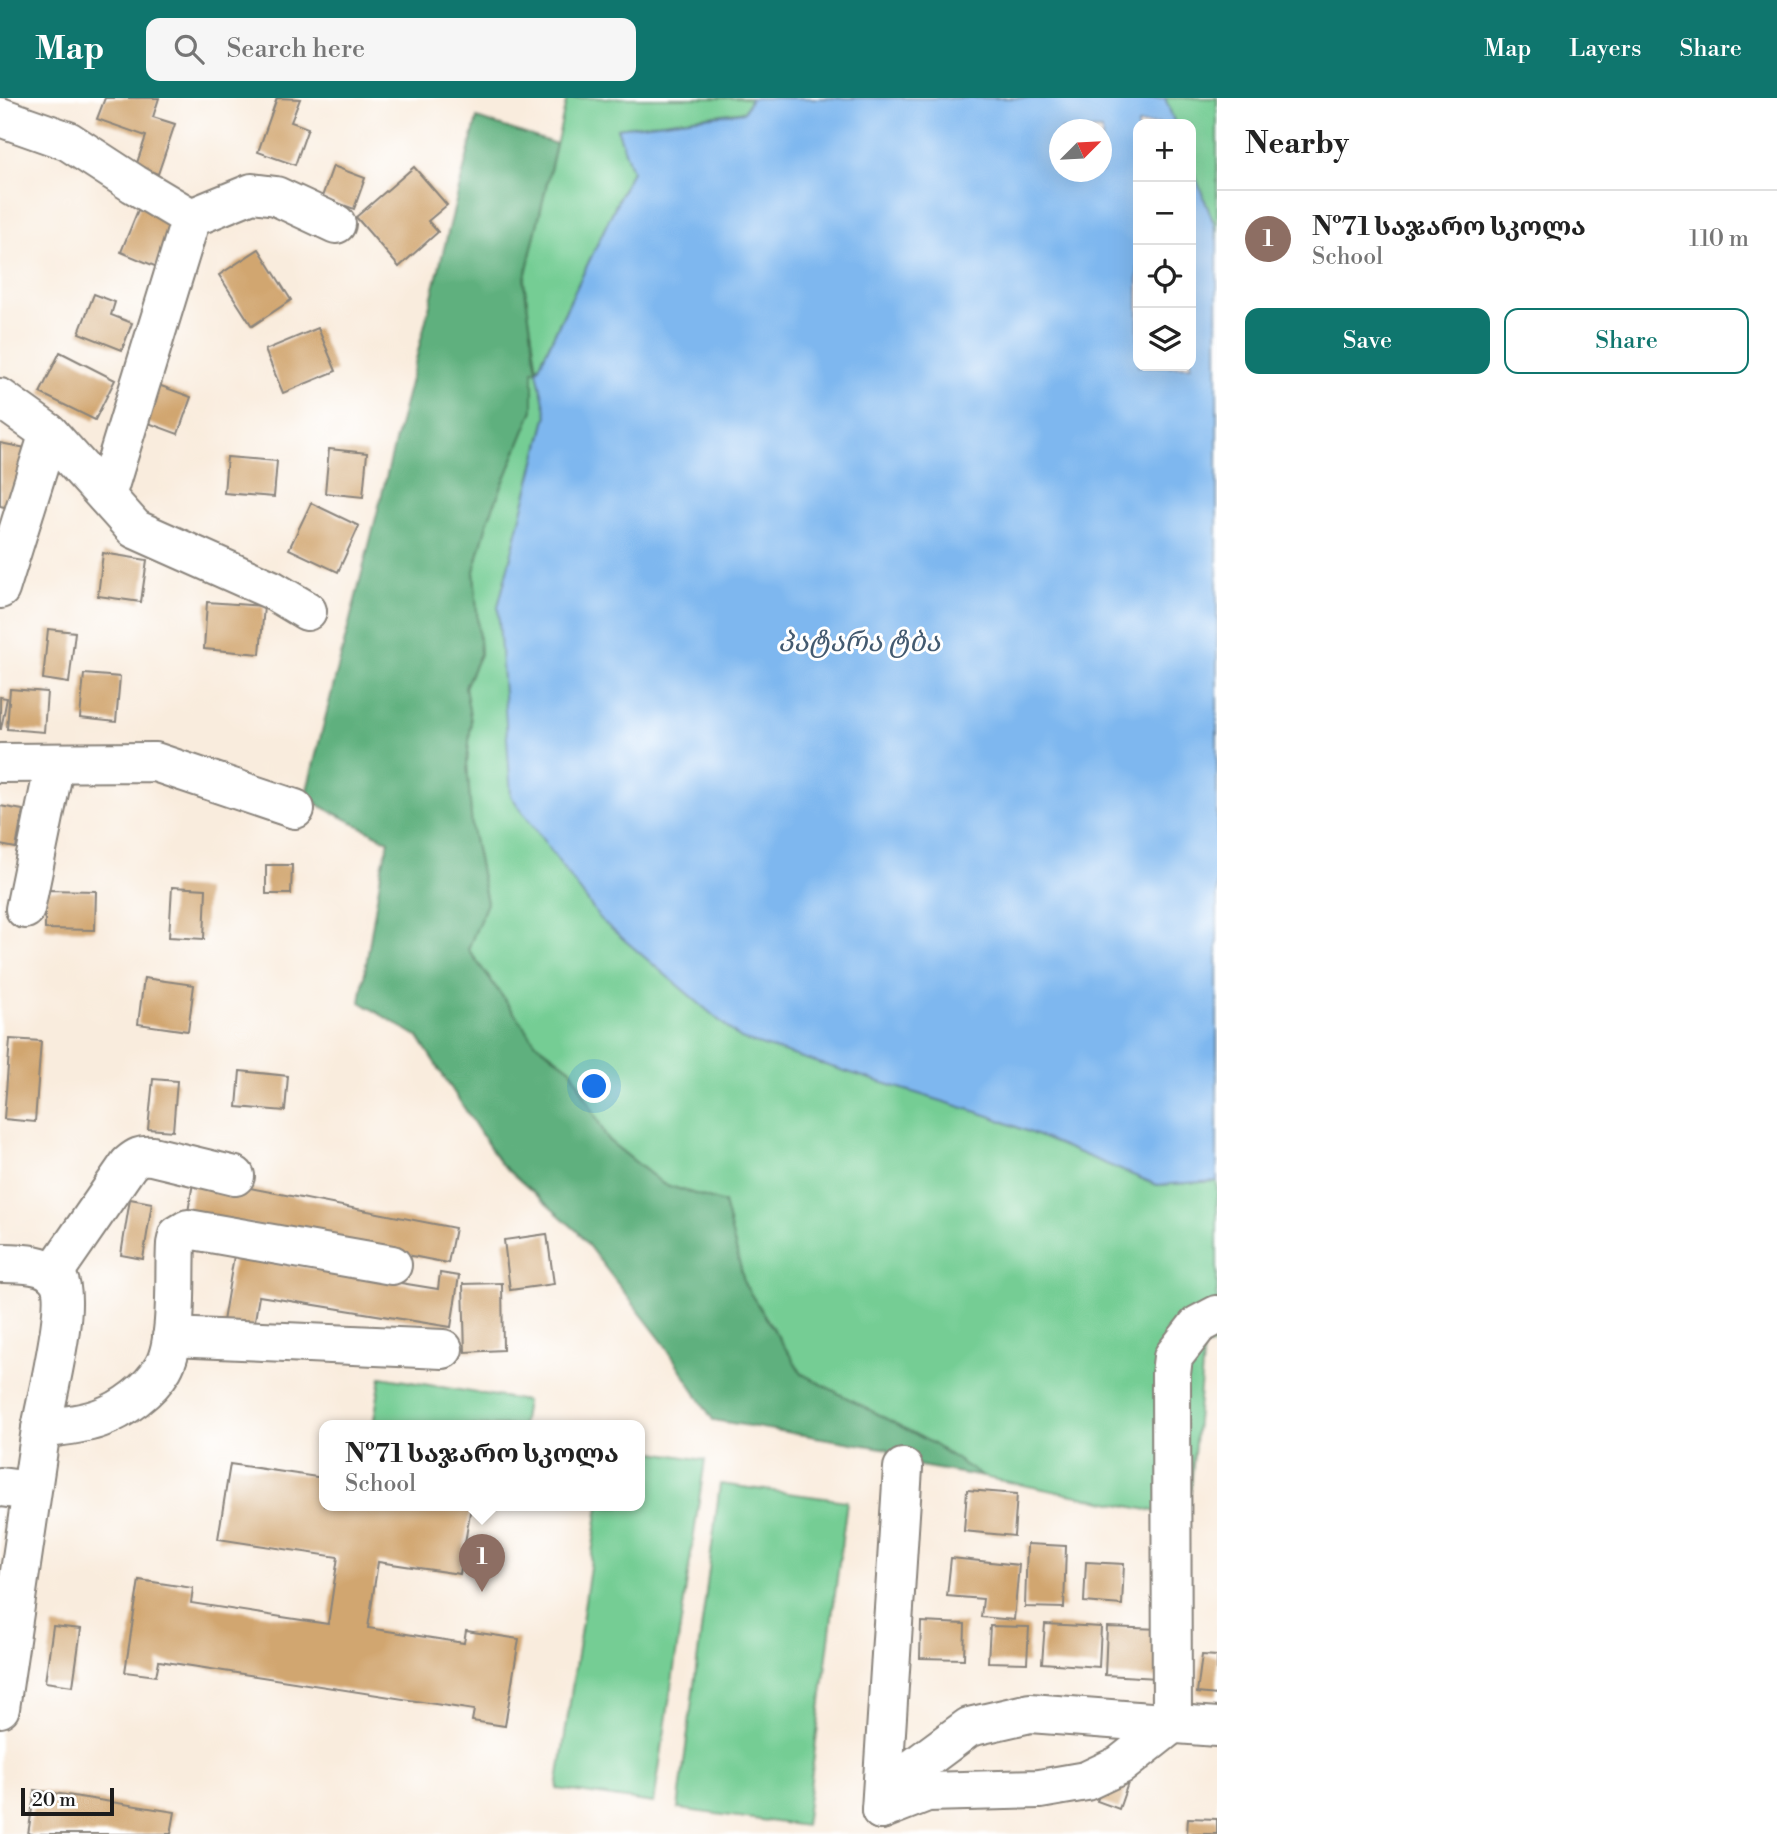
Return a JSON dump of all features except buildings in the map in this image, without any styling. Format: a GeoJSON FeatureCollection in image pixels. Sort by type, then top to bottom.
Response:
{"type":"FeatureCollection","features":[{"type":"Feature","properties":{"kind":"street"},"geometry":{"type":"LineString","coordinates":[[0,117],[68,141],[191,218]]}},
{"type":"Feature","properties":{"kind":"street"},"geometry":{"type":"LineString","coordinates":[[191,218],[252,193],[276,196],[335,224]]}},
{"type":"Feature","properties":{"kind":"street"},"geometry":{"type":"LineString","coordinates":[[106,496],[191,218]]}},
{"type":"Feature","properties":{"kind":"street"},"geometry":{"type":"LineString","coordinates":[[0,398],[49,433],[135,529],[272,590],[307,611]]}},
{"type":"Feature","properties":{"kind":"street"},"geometry":{"type":"LineString","coordinates":[[0,590],[49,433]]}},
{"type":"Feature","properties":{"kind":"street"},"geometry":{"type":"LineString","coordinates":[[0,763],[155,762],[295,810]]}},
{"type":"Feature","properties":{"kind":"street"},"geometry":{"type":"LineString","coordinates":[[25,909],[55,763]]}},
{"type":"Feature","properties":{"kind":"street"},"geometry":{"type":"LineString","coordinates":[[53,1274],[136,1157],[152,1156],[235,1176]]}},
{"type":"Feature","properties":{"kind":"street"},"geometry":{"type":"LineString","coordinates":[[41,1429],[99,1419],[117,1410],[145,1391],[164,1367],[172,1338],[176,1244],[178,1235],[188,1229],[392,1265]]}},
{"type":"Feature","properties":{"kind":"street"},"geometry":{"type":"LineString","coordinates":[[0,1263],[30,1263],[53,1274],[60,1281],[62,1315],[41,1429],[16,1489],[1,1690]]}},
{"type":"Feature","properties":{"kind":"street"},"geometry":{"type":"LineString","coordinates":[[1172,1724],[1173,1357],[1198,1325],[1217,1315]]}},
{"type":"Feature","properties":{"kind":"street"},"geometry":{"type":"LineString","coordinates":[[172,1338],[443,1349]]}},
{"type":"Feature","properties":{"kind":"street"},"geometry":{"type":"LineString","coordinates":[[875,1822],[903,1468]]}},
{"type":"Feature","properties":{"kind":"street"},"geometry":{"type":"LineString","coordinates":[[875,1822],[907,1773],[969,1727],[1030,1713],[1217,1727]]}},
{"type":"Feature","properties":{"kind":"street"},"geometry":{"type":"LineString","coordinates":[[875,1822],[927,1792],[1040,1789],[1086,1781],[1120,1766],[1172,1724]]}},
{"type":"Feature","properties":{"kind":"green space"},"geometry":{"type":"Polygon","coordinates":[[[567,98],[751,98],[745,111],[617,128],[632,171],[537,370],[524,282],[567,98]]]}},
{"type":"Feature","properties":{"kind":"green space"},"geometry":{"type":"Polygon","coordinates":[[[1165,98],[1217,98],[1217,243],[1214,224],[1196,178],[1196,119],[1173,119],[1165,98]]]}},
{"type":"Feature","properties":{"kind":"green space"},"geometry":{"type":"Polygon","coordinates":[[[477,118],[556,144],[524,282],[537,371],[533,370],[533,410],[488,520],[474,571],[480,654],[465,687],[471,722],[467,763],[472,829],[487,903],[468,949],[536,1043],[571,1069],[608,1140],[663,1184],[724,1203],[745,1285],[802,1374],[930,1442],[983,1477],[892,1461],[888,1449],[713,1420],[665,1345],[577,1231],[500,1163],[418,1037],[360,1002],[382,867],[389,841],[305,798],[477,118]]]}},
{"type":"Feature","properties":{"kind":"green space"},"geometry":{"type":"Polygon","coordinates":[[[533,370],[537,370],[547,414],[498,607],[990,1116],[1157,1185],[1217,1181],[1217,1346],[1204,1346],[1188,1518],[983,1477],[930,1442],[802,1374],[745,1285],[724,1203],[663,1184],[608,1140],[571,1069],[536,1043],[468,949],[487,903],[472,829],[467,763],[471,722],[465,687],[480,654],[474,571],[488,520],[533,410],[533,370]]]}},
{"type":"Feature","properties":{"kind":"green space"},"geometry":{"type":"Polygon","coordinates":[[[381,1377],[526,1401],[523,1420],[374,1420],[381,1377]]]}},
{"type":"Feature","properties":{"kind":"green space"},"geometry":{"type":"Polygon","coordinates":[[[645,1451],[705,1460],[654,1803],[557,1789],[598,1511],[645,1511],[645,1451]]]}},
{"type":"Feature","properties":{"kind":"green space"},"geometry":{"type":"Polygon","coordinates":[[[720,1484],[847,1501],[805,1826],[678,1809],[720,1484]]]}},
{"type":"Feature","properties":{"kind":"water","name":"პატარა ტბა"},"geometry":{"type":"Polygon","coordinates":[[[751,98],[1165,98],[1173,119],[1133,119],[1133,371],[1196,371],[1196,178],[1214,224],[1217,241],[1217,1181],[1157,1185],[990,1116],[741,1039],[602,921],[511,796],[498,607],[547,415],[537,371],[632,171],[617,128],[744,112],[751,98]]]}},
{"type":"Feature","properties":{"kind":"place","name":"№71 საჯარო სკოლა"},"geometry":{"type":"Point","coordinates":[482,1592]}}]}
